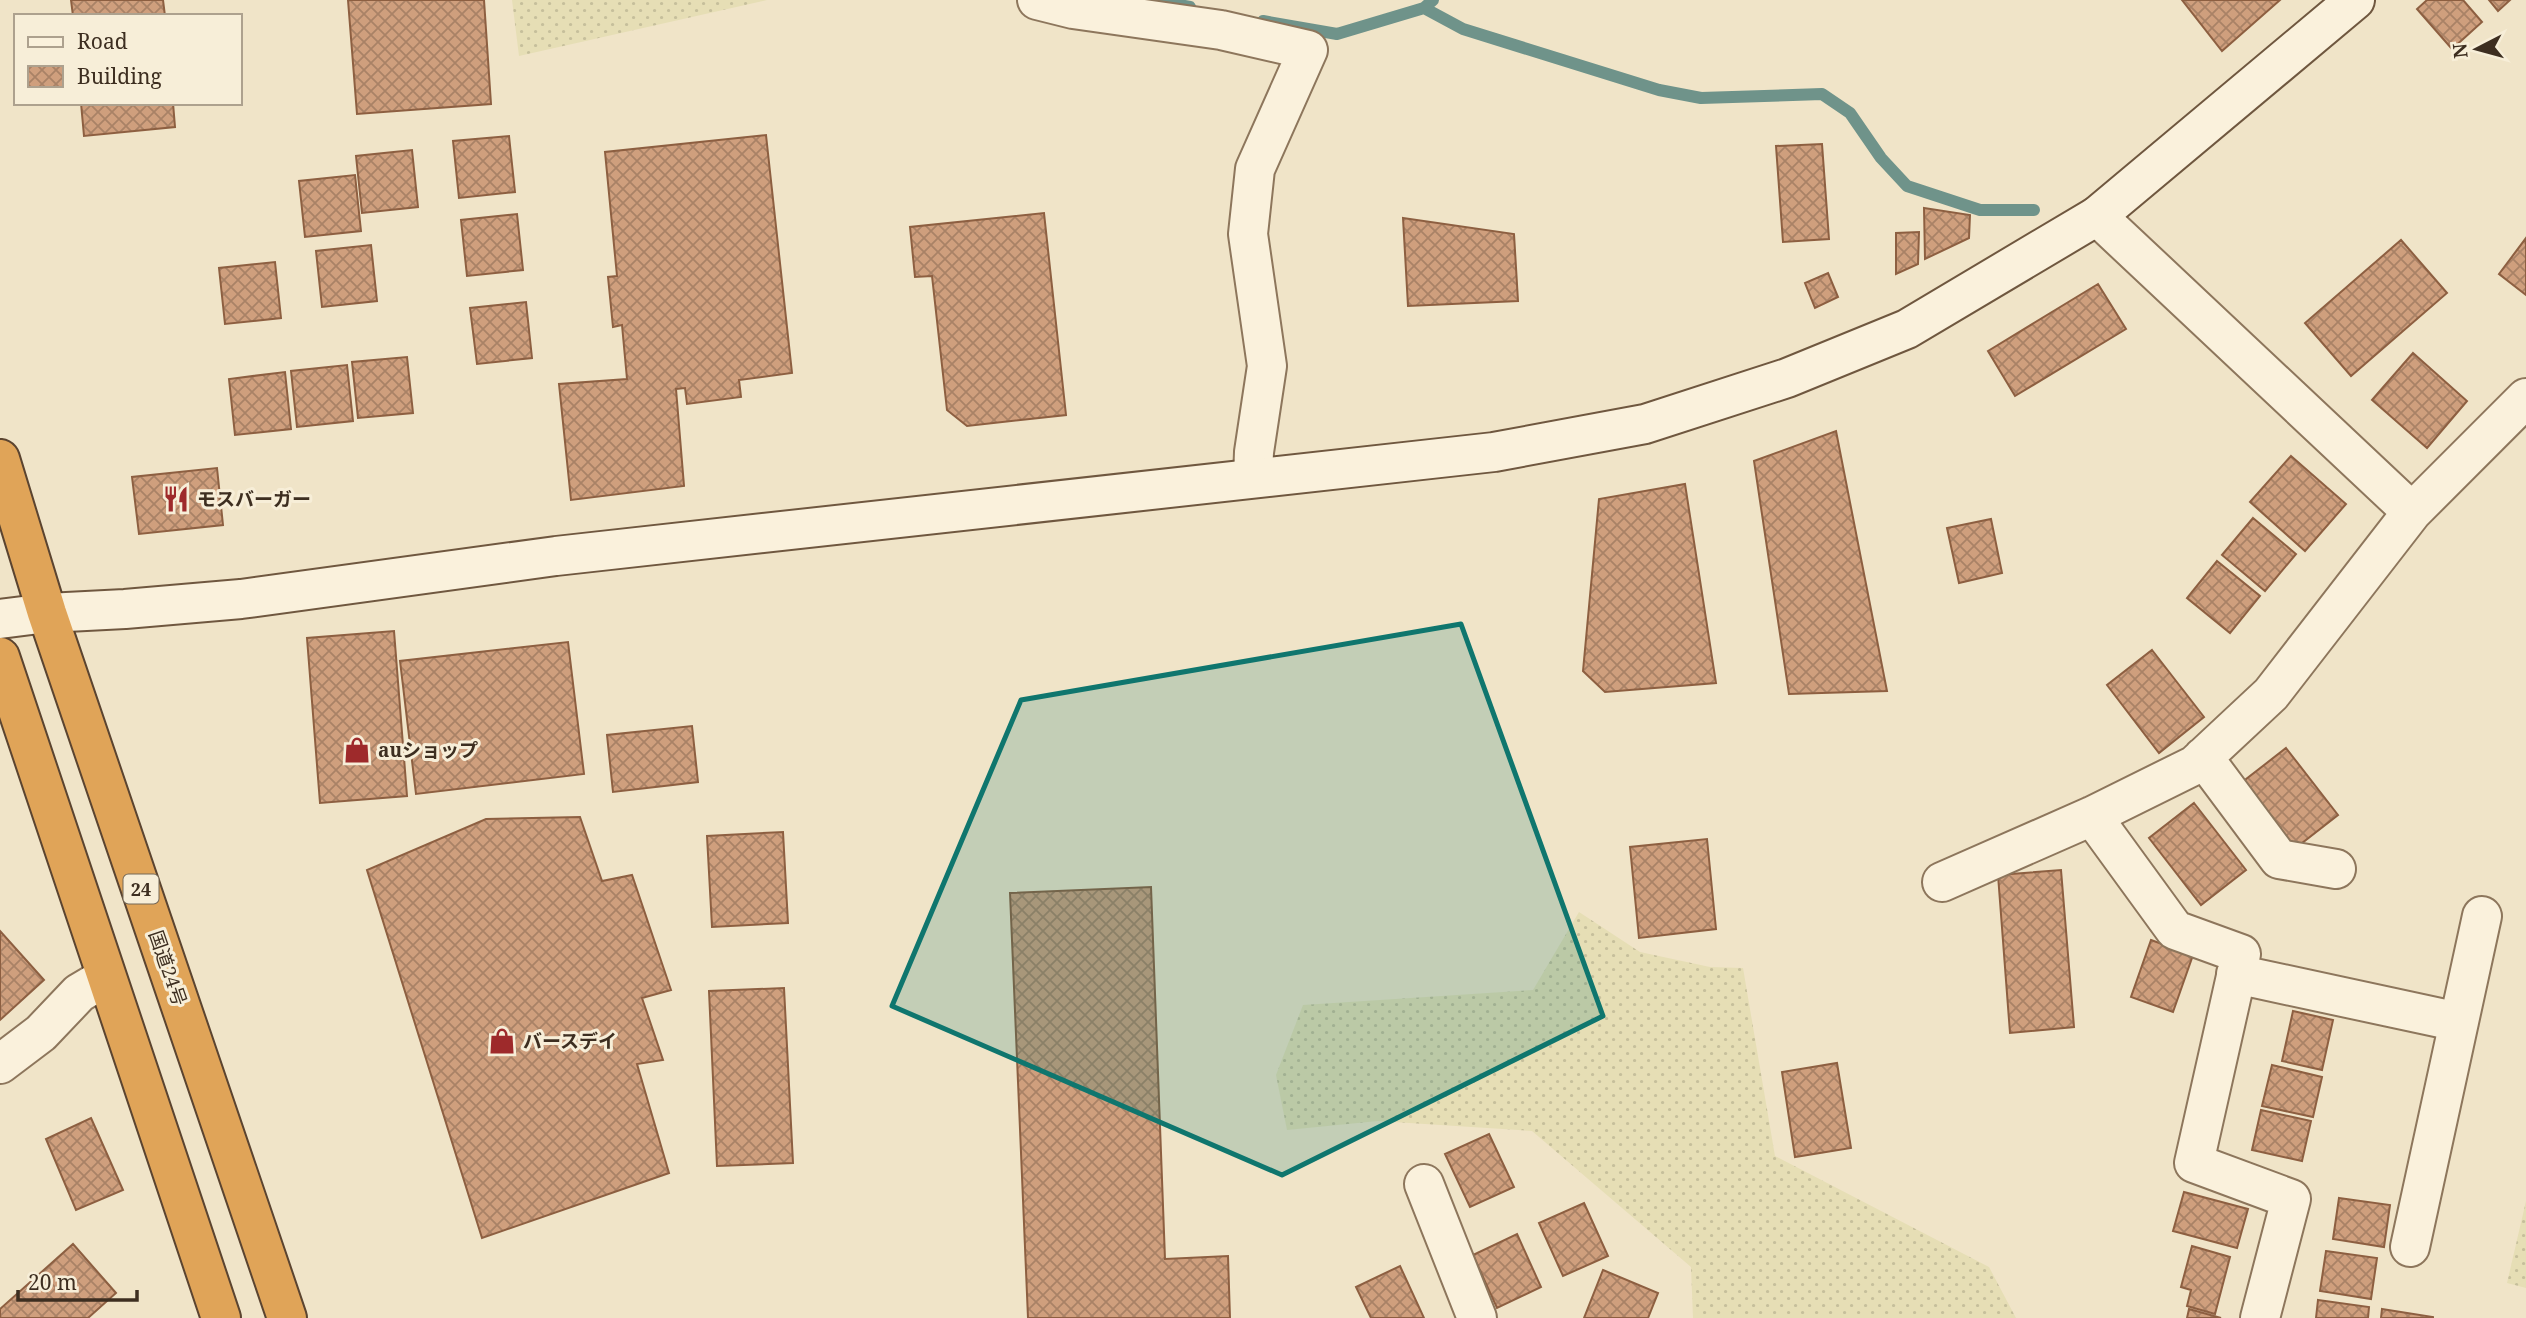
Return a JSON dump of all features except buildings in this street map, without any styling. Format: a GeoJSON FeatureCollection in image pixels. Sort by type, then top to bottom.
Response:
{"type":"FeatureCollection","features":[{"type":"Feature","properties":{"kind":"highway","name":"国道24号"},"geometry":{"type":"LineString","coordinates":[[0,458],[47,612],[287,1318]]}},
{"type":"Feature","properties":{"kind":"highway"},"geometry":{"type":"LineString","coordinates":[[0,657],[221,1318]]}},
{"type":"Feature","properties":{"kind":"street"},"geometry":{"type":"LineString","coordinates":[[1037,0],[1073,9],[1224,15],[1308,50],[1255,169],[1248,234],[1267,366],[1254,452],[1253,478]]}},
{"type":"Feature","properties":{"kind":"street"},"geometry":{"type":"LineString","coordinates":[[0,619],[47,612],[125,609],[241,599],[556,556],[1494,452],[1645,424],[1787,377],[1907,329],[2097,216],[2355,0]]}},
{"type":"Feature","properties":{"kind":"street"},"geometry":{"type":"LineString","coordinates":[[2097,216],[2412,512]]}},
{"type":"Feature","properties":{"kind":"street"},"geometry":{"type":"LineString","coordinates":[[1942,882],[2092,816],[2195,765],[2271,694],[2412,512],[2526,398]]}},
{"type":"Feature","properties":{"kind":"street"},"geometry":{"type":"LineString","coordinates":[[2203,757],[2279,859],[2336,869]]}},
{"type":"Feature","properties":{"kind":"street"},"geometry":{"type":"LineString","coordinates":[[2092,816],[2175,930],[2241,954],[2194,1163],[2291,1199],[2260,1318]]}},
{"type":"Feature","properties":{"kind":"street"},"geometry":{"type":"LineString","coordinates":[[2410,1247],[2483,916]]}},
{"type":"Feature","properties":{"kind":"street"},"geometry":{"type":"LineString","coordinates":[[2236,974],[2459,1022]]}},
{"type":"Feature","properties":{"kind":"street"},"geometry":{"type":"LineString","coordinates":[[0,1064],[41,1033],[79,993],[106,977]]}},
{"type":"Feature","properties":{"kind":"street"},"geometry":{"type":"LineString","coordinates":[[1424,1184],[1477,1318]]}},
{"type":"Feature","properties":{"kind":"highlighted area"},"geometry":{"type":"Polygon","coordinates":[[[1461,624],[1603,1016],[1282,1175],[892,1006],[1021,700],[1461,624]]]}},
{"type":"Feature","properties":{"kind":"shaded area"},"geometry":{"type":"Polygon","coordinates":[[[512,0],[767,0],[519,56],[512,0]]]}},
{"type":"Feature","properties":{"kind":"shaded area"},"geometry":{"type":"Polygon","coordinates":[[[1579,912],[1640,952],[1710,967],[1743,968],[1775,1156],[1989,1267],[2016,1318],[1693,1318],[1691,1267],[1532,1131],[1378,1121],[1287,1130],[1276,1075],[1303,1005],[1533,990],[1579,912]]]}},
{"type":"Feature","properties":{"kind":"shaded area"},"geometry":{"type":"Polygon","coordinates":[[[2526,1201],[2526,1288],[2507,1283],[2526,1201]]]}},
{"type":"Feature","properties":{"kind":"waterway"},"geometry":{"type":"LineString","coordinates":[[1154,0],[1190,7]]}},
{"type":"Feature","properties":{"kind":"waterway"},"geometry":{"type":"LineString","coordinates":[[1263,21],[1337,34],[1424,8],[1433,0]]}},
{"type":"Feature","properties":{"kind":"waterway"},"geometry":{"type":"LineString","coordinates":[[1424,8],[1463,29],[1659,90],[1701,98],[1822,94],[1850,113],[1881,158],[1907,186],[1980,210],[2034,210]]}},
{"type":"Feature","properties":{"kind":"place","name":"モスバーガー"},"geometry":{"type":"Point","coordinates":[176,499]}},
{"type":"Feature","properties":{"kind":"place","name":"auショップ"},"geometry":{"type":"Point","coordinates":[357,750]}},
{"type":"Feature","properties":{"kind":"place","name":"バースデイ"},"geometry":{"type":"Point","coordinates":[502,1041]}}]}
